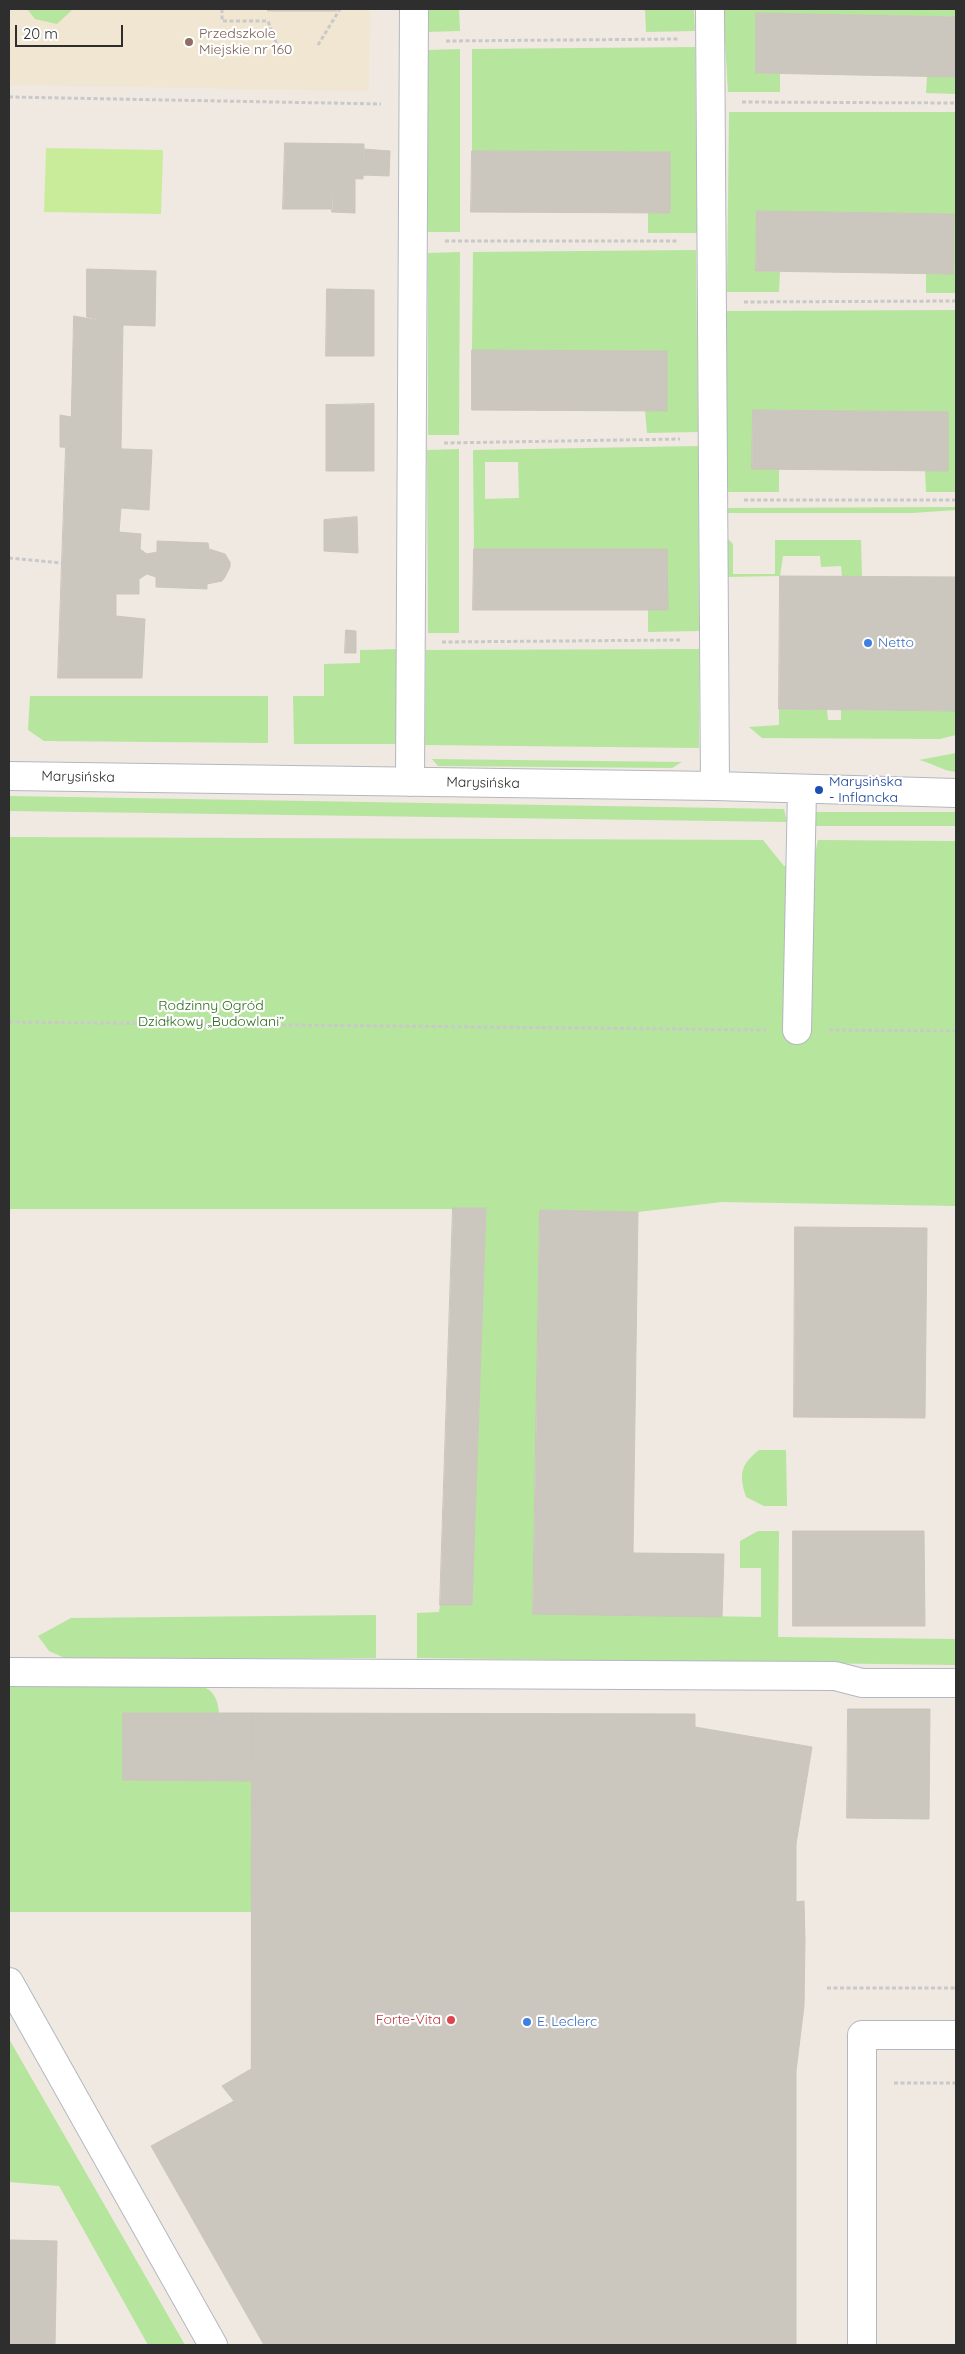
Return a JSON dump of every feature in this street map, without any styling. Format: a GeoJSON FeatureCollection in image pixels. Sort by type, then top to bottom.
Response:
{"type":"FeatureCollection","features":[{"type":"Feature","properties":{"kind":"street"},"geometry":{"type":"LineString","coordinates":[[410,782],[414,9]]}},
{"type":"Feature","properties":{"kind":"street"},"geometry":{"type":"LineString","coordinates":[[710,9],[715,786]]}},
{"type":"Feature","properties":{"kind":"street","name":"Marysińska"},"geometry":{"type":"LineString","coordinates":[[9,776],[715,786],[956,793]]}},
{"type":"Feature","properties":{"kind":"street"},"geometry":{"type":"LineString","coordinates":[[797,1030],[802,790]]}},
{"type":"Feature","properties":{"kind":"street"},"geometry":{"type":"LineString","coordinates":[[9,1672],[835,1676],[862,1683],[956,1683]]}},
{"type":"Feature","properties":{"kind":"street"},"geometry":{"type":"LineString","coordinates":[[9,1982],[213,2345]]}},
{"type":"Feature","properties":{"kind":"street"},"geometry":{"type":"LineString","coordinates":[[862,2345],[862,2035],[956,2035]]}},
{"type":"Feature","properties":{"kind":"path"},"geometry":{"type":"LineString","coordinates":[[222,9],[222,21],[268,21],[277,45]]}},
{"type":"Feature","properties":{"kind":"path"},"geometry":{"type":"LineString","coordinates":[[318,45],[340,9]]}},
{"type":"Feature","properties":{"kind":"path"},"geometry":{"type":"LineString","coordinates":[[415,41],[710,39]]}},
{"type":"Feature","properties":{"kind":"path"},"geometry":{"type":"LineString","coordinates":[[9,97],[415,104]]}},
{"type":"Feature","properties":{"kind":"path"},"geometry":{"type":"LineString","coordinates":[[711,102],[956,103]]}},
{"type":"Feature","properties":{"kind":"path"},"geometry":{"type":"LineString","coordinates":[[414,242],[712,241]]}},
{"type":"Feature","properties":{"kind":"path"},"geometry":{"type":"LineString","coordinates":[[712,302],[956,301]]}},
{"type":"Feature","properties":{"kind":"path"},"geometry":{"type":"LineString","coordinates":[[413,443],[713,439]]}},
{"type":"Feature","properties":{"kind":"path"},"geometry":{"type":"LineString","coordinates":[[713,500],[956,500]]}},
{"type":"Feature","properties":{"kind":"path"},"geometry":{"type":"LineString","coordinates":[[9,558],[62,563]]}},
{"type":"Feature","properties":{"kind":"path"},"geometry":{"type":"LineString","coordinates":[[411,642],[714,640]]}},
{"type":"Feature","properties":{"kind":"path"},"geometry":{"type":"LineString","coordinates":[[9,1022],[956,1031]]}},
{"type":"Feature","properties":{"kind":"path"},"geometry":{"type":"LineString","coordinates":[[827,1988],[956,1988]]}},
{"type":"Feature","properties":{"kind":"shaded area","name":"Przedszkole Miejskie nr 160"},"geometry":{"type":"Polygon","coordinates":[[[9,9],[383,9],[370,10],[369,91],[9,85],[9,9]]]}},
{"type":"Feature","properties":{"kind":"green space"},"geometry":{"type":"Polygon","coordinates":[[[27,9],[73,9],[57,24],[35,19],[27,9]]]}},
{"type":"Feature","properties":{"kind":"green space"},"geometry":{"type":"Polygon","coordinates":[[[427,9],[459,9],[460,31],[427,32],[427,9]]]}},
{"type":"Feature","properties":{"kind":"green space"},"geometry":{"type":"Polygon","coordinates":[[[645,9],[694,9],[695,31],[646,32],[645,9]]]}},
{"type":"Feature","properties":{"kind":"green space"},"geometry":{"type":"Polygon","coordinates":[[[723,9],[956,9],[956,17],[757,13],[756,73],[780,74],[780,92],[728,92],[723,9]]]}},
{"type":"Feature","properties":{"kind":"green space"},"geometry":{"type":"Polygon","coordinates":[[[695,47],[697,233],[648,233],[648,213],[670,212],[670,152],[472,151],[472,49],[695,47]]]}},
{"type":"Feature","properties":{"kind":"green space"},"geometry":{"type":"Polygon","coordinates":[[[460,49],[460,232],[428,232],[427,50],[460,49]]]}},
{"type":"Feature","properties":{"kind":"green space"},"geometry":{"type":"Polygon","coordinates":[[[927,76],[956,77],[956,94],[926,93],[927,76]]]}},
{"type":"Feature","properties":{"kind":"green space"},"geometry":{"type":"Polygon","coordinates":[[[729,112],[956,112],[956,293],[926,293],[926,274],[953,274],[953,214],[758,211],[756,271],[780,272],[779,292],[727,292],[729,112]]]}},
{"type":"Feature","properties":{"kind":"green space"},"geometry":{"type":"Polygon","coordinates":[[[46,148],[163,150],[161,214],[44,212],[46,148]]]}},
{"type":"Feature","properties":{"kind":"green space"},"geometry":{"type":"Polygon","coordinates":[[[696,250],[698,432],[647,433],[645,411],[667,410],[667,351],[472,350],[473,252],[696,250]]]}},
{"type":"Feature","properties":{"kind":"green space"},"geometry":{"type":"Polygon","coordinates":[[[460,252],[459,435],[428,435],[428,253],[460,252]]]}},
{"type":"Feature","properties":{"kind":"green space"},"geometry":{"type":"Polygon","coordinates":[[[956,310],[956,492],[926,492],[925,471],[948,471],[948,412],[753,410],[752,469],[779,469],[779,492],[727,492],[727,311],[956,310]]]}},
{"type":"Feature","properties":{"kind":"green space"},"geometry":{"type":"Polygon","coordinates":[[[698,446],[699,631],[648,632],[648,610],[667,609],[667,549],[474,549],[473,450],[698,446]],[[485,462],[485,499],[519,498],[518,462],[485,462]]]}},
{"type":"Feature","properties":{"kind":"green space"},"geometry":{"type":"Polygon","coordinates":[[[459,449],[459,633],[428,633],[427,450],[459,449]]]}},
{"type":"Feature","properties":{"kind":"green space"},"geometry":{"type":"Polygon","coordinates":[[[956,507],[956,510],[912,513],[727,513],[727,508],[956,507]]]}},
{"type":"Feature","properties":{"kind":"green space"},"geometry":{"type":"Polygon","coordinates":[[[723,539],[728,539],[733,544],[733,574],[775,574],[775,540],[861,540],[862,577],[842,577],[841,566],[821,567],[820,556],[783,556],[780,576],[727,577],[723,539]]]}},
{"type":"Feature","properties":{"kind":"green space"},"geometry":{"type":"Polygon","coordinates":[[[400,649],[401,744],[294,744],[293,696],[324,696],[324,664],[360,663],[360,650],[400,649]]]}},
{"type":"Feature","properties":{"kind":"green space"},"geometry":{"type":"Polygon","coordinates":[[[699,649],[699,748],[425,745],[426,650],[699,649]]]}},
{"type":"Feature","properties":{"kind":"green space"},"geometry":{"type":"Polygon","coordinates":[[[30,696],[268,696],[268,743],[44,741],[28,730],[30,696]]]}},
{"type":"Feature","properties":{"kind":"green space"},"geometry":{"type":"Polygon","coordinates":[[[779,709],[827,710],[828,720],[841,720],[841,710],[956,711],[956,735],[940,739],[762,738],[749,727],[779,725],[779,709]]]}},
{"type":"Feature","properties":{"kind":"green space"},"geometry":{"type":"Polygon","coordinates":[[[956,753],[956,772],[919,760],[956,753]]]}},
{"type":"Feature","properties":{"kind":"green space"},"geometry":{"type":"Polygon","coordinates":[[[432,759],[682,762],[672,768],[438,766],[432,759]]]}},
{"type":"Feature","properties":{"kind":"green space"},"geometry":{"type":"Polygon","coordinates":[[[9,796],[784,809],[787,822],[9,811],[9,796]]]}},
{"type":"Feature","properties":{"kind":"green space"},"geometry":{"type":"Polygon","coordinates":[[[815,812],[956,812],[956,826],[815,826],[815,812]]]}},
{"type":"Feature","properties":{"kind":"green space","name":"Rodzinny Ogród Działkowy „Budowlani”"},"geometry":{"type":"Polygon","coordinates":[[[9,837],[763,840],[784,866],[812,866],[818,840],[956,841],[956,1206],[722,1202],[638,1212],[540,1210],[533,1613],[761,1617],[761,1568],[740,1568],[740,1541],[758,1531],[779,1531],[778,1637],[956,1639],[956,1665],[417,1658],[417,1613],[439,1612],[440,1605],[472,1604],[486,1209],[9,1209],[9,837]]]}},
{"type":"Feature","properties":{"kind":"green space"},"geometry":{"type":"Polygon","coordinates":[[[759,1450],[786,1450],[787,1506],[764,1506],[746,1497],[742,1482],[743,1470],[748,1460],[759,1450]]]}},
{"type":"Feature","properties":{"kind":"green space"},"geometry":{"type":"Polygon","coordinates":[[[376,1615],[376,1658],[67,1659],[49,1651],[38,1636],[71,1618],[376,1615]]]}},
{"type":"Feature","properties":{"kind":"green space"},"geometry":{"type":"Polygon","coordinates":[[[9,1686],[201,1686],[209,1690],[218,1704],[219,1713],[123,1713],[123,1780],[252,1781],[251,1912],[9,1912],[9,1686]]]}},
{"type":"Feature","properties":{"kind":"green space"},"geometry":{"type":"Polygon","coordinates":[[[9,2039],[185,2345],[148,2345],[59,2186],[9,2182],[9,2039]]]}},
{"type":"Feature","properties":{"kind":"building","name":"Przedszkole Miejskie nr 160"},"geometry":{"type":"Polygon","coordinates":[[[268,9],[336,9],[337,11],[268,11],[268,9]]]}},
{"type":"Feature","properties":{"kind":"building"},"geometry":{"type":"Polygon","coordinates":[[[756,13],[956,17],[956,77],[756,73],[756,13]]]}},
{"type":"Feature","properties":{"kind":"building"},"geometry":{"type":"Polygon","coordinates":[[[285,143],[364,144],[363,179],[333,178],[333,209],[283,209],[285,143]]]}},
{"type":"Feature","properties":{"kind":"building"},"geometry":{"type":"Polygon","coordinates":[[[363,149],[390,151],[389,176],[363,175],[363,149]]]}},
{"type":"Feature","properties":{"kind":"building"},"geometry":{"type":"Polygon","coordinates":[[[472,151],[670,152],[670,213],[471,212],[472,151]]]}},
{"type":"Feature","properties":{"kind":"building"},"geometry":{"type":"Polygon","coordinates":[[[333,178],[355,178],[355,213],[332,212],[333,178]]]}},
{"type":"Feature","properties":{"kind":"building"},"geometry":{"type":"Polygon","coordinates":[[[757,211],[954,214],[953,274],[756,271],[757,211]]]}},
{"type":"Feature","properties":{"kind":"building"},"geometry":{"type":"Polygon","coordinates":[[[87,269],[156,271],[155,326],[123,325],[87,317],[87,269]]]}},
{"type":"Feature","properties":{"kind":"building"},"geometry":{"type":"Polygon","coordinates":[[[327,289],[374,290],[374,356],[326,356],[327,289]]]}},
{"type":"Feature","properties":{"kind":"building"},"geometry":{"type":"Polygon","coordinates":[[[74,316],[123,325],[121,449],[60,447],[60,415],[71,417],[74,316]]]}},
{"type":"Feature","properties":{"kind":"building"},"geometry":{"type":"Polygon","coordinates":[[[472,350],[667,351],[667,411],[472,410],[472,350]]]}},
{"type":"Feature","properties":{"kind":"building"},"geometry":{"type":"Polygon","coordinates":[[[374,404],[374,471],[326,471],[326,405],[374,404]]]}},
{"type":"Feature","properties":{"kind":"building"},"geometry":{"type":"Polygon","coordinates":[[[753,410],[948,412],[948,471],[752,469],[753,410]]]}},
{"type":"Feature","properties":{"kind":"building"},"geometry":{"type":"Polygon","coordinates":[[[66,447],[152,450],[149,510],[121,508],[119,532],[141,534],[140,549],[147,554],[157,552],[157,541],[208,543],[209,549],[225,554],[230,562],[230,567],[222,581],[207,584],[207,589],[156,587],[156,577],[147,574],[139,579],[139,594],[116,594],[116,616],[145,619],[142,678],[58,678],[66,447]]]}},
{"type":"Feature","properties":{"kind":"building"},"geometry":{"type":"Polygon","coordinates":[[[357,517],[358,553],[324,551],[324,520],[357,517]]]}},
{"type":"Feature","properties":{"kind":"building"},"geometry":{"type":"Polygon","coordinates":[[[474,549],[667,549],[668,610],[473,610],[474,549]]]}},
{"type":"Feature","properties":{"kind":"building","name":"Netto"},"geometry":{"type":"Polygon","coordinates":[[[780,576],[956,577],[956,711],[779,709],[780,576]]]}},
{"type":"Feature","properties":{"kind":"building"},"geometry":{"type":"Polygon","coordinates":[[[346,630],[356,631],[356,653],[345,653],[346,630]]]}},
{"type":"Feature","properties":{"kind":"building"},"geometry":{"type":"Polygon","coordinates":[[[453,1208],[486,1208],[472,1605],[440,1605],[453,1208]]]}},
{"type":"Feature","properties":{"kind":"building"},"geometry":{"type":"Polygon","coordinates":[[[540,1210],[638,1212],[633,1553],[724,1554],[722,1617],[533,1614],[540,1210]]]}},
{"type":"Feature","properties":{"kind":"building"},"geometry":{"type":"Polygon","coordinates":[[[795,1227],[927,1228],[925,1418],[794,1417],[795,1227]]]}},
{"type":"Feature","properties":{"kind":"building"},"geometry":{"type":"Polygon","coordinates":[[[793,1531],[924,1531],[925,1626],[793,1626],[793,1531]]]}},
{"type":"Feature","properties":{"kind":"building"},"geometry":{"type":"Polygon","coordinates":[[[848,1709],[930,1709],[929,1819],[847,1818],[848,1709]]]}},
{"type":"Feature","properties":{"kind":"building"},"geometry":{"type":"Polygon","coordinates":[[[123,1713],[252,1713],[252,1781],[123,1780],[123,1713]]]}},
{"type":"Feature","properties":{"kind":"building","name":"E. Leclerc"},"geometry":{"type":"Polygon","coordinates":[[[252,1713],[695,1714],[695,1727],[812,1747],[796,1844],[796,1902],[804,1901],[805,1941],[804,2006],[796,2071],[796,2345],[264,2345],[151,2146],[234,2101],[222,2086],[251,2069],[252,1713]]]}},
{"type":"Feature","properties":{"kind":"building"},"geometry":{"type":"Polygon","coordinates":[[[9,2240],[57,2241],[55,2345],[9,2345],[9,2240]]]}},
{"type":"Feature","properties":{"kind":"place","name":"Przedszkole Miejskie nr 160"},"geometry":{"type":"Point","coordinates":[189,42]}},
{"type":"Feature","properties":{"kind":"place","name":"Netto"},"geometry":{"type":"Point","coordinates":[868,643]}},
{"type":"Feature","properties":{"kind":"place","name":"Marysińska - Inflancka"},"geometry":{"type":"Point","coordinates":[819,790]}},
{"type":"Feature","properties":{"kind":"place","name":"Forte-Vita"},"geometry":{"type":"Point","coordinates":[451,2020]}},
{"type":"Feature","properties":{"kind":"place","name":"E. Leclerc"},"geometry":{"type":"Point","coordinates":[527,2022]}}]}
